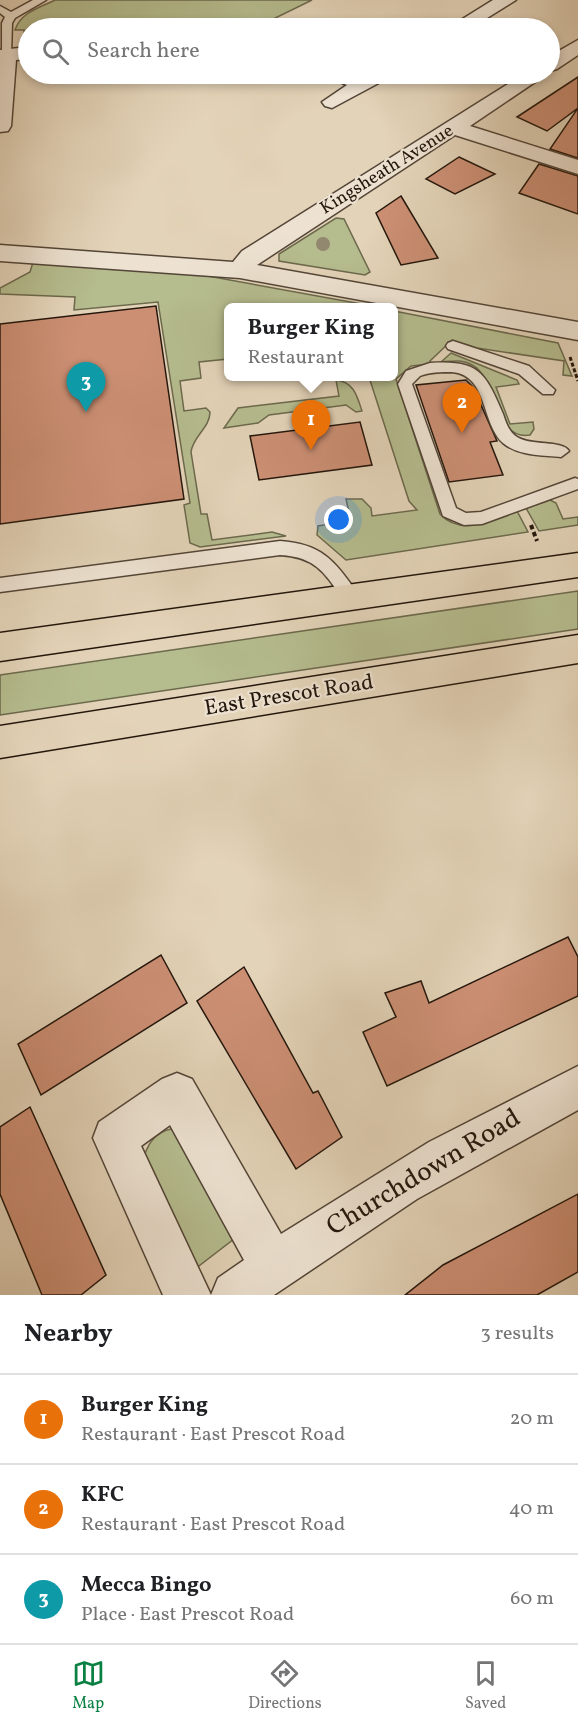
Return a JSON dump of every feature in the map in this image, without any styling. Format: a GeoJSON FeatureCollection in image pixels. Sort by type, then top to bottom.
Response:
{"type":"FeatureCollection","features":[{"type":"Feature","properties":{"kind":"highway"},"geometry":{"type":"LineString","coordinates":[[0,647],[578,565]]}},
{"type":"Feature","properties":{"kind":"highway","name":"East Prescot Road"},"geometry":{"type":"LineString","coordinates":[[0,742],[578,649]]}},
{"type":"Feature","properties":{"kind":"street"},"geometry":{"type":"LineString","coordinates":[[476,18],[507,0]]}},
{"type":"Feature","properties":{"kind":"street"},"geometry":{"type":"LineString","coordinates":[[560,58],[578,46]]}},
{"type":"Feature","properties":{"kind":"street"},"geometry":{"type":"LineString","coordinates":[[0,126],[6,54],[18,53]]}},
{"type":"Feature","properties":{"kind":"street"},"geometry":{"type":"LineString","coordinates":[[332,102],[350,84]]}},
{"type":"Feature","properties":{"kind":"street","name":"Kingsheath Avenue"},"geometry":{"type":"LineString","coordinates":[[240,270],[251,256],[522,84]]}},
{"type":"Feature","properties":{"kind":"street"},"geometry":{"type":"LineString","coordinates":[[454,128],[578,167]]}},
{"type":"Feature","properties":{"kind":"street"},"geometry":{"type":"LineString","coordinates":[[0,253],[240,270],[578,331]]}},
{"type":"Feature","properties":{"kind":"street","name":"Churchdown Road"},"geometry":{"type":"LineString","coordinates":[[234,1295],[360,1207],[437,1161],[578,1087]]}},
{"type":"Feature","properties":{"kind":"street"},"geometry":{"type":"LineString","coordinates":[[187,1295],[115,1138],[177,1094],[273,1266]]}},
{"type":"Feature","properties":{"kind":"lane"},"geometry":{"type":"LineString","coordinates":[[6,54],[7,23],[11,16],[41,0]]}},
{"type":"Feature","properties":{"kind":"lane"},"geometry":{"type":"LineString","coordinates":[[0,9],[11,16]]}},
{"type":"Feature","properties":{"kind":"lane"},"geometry":{"type":"LineString","coordinates":[[453,346],[524,370],[548,390]]}},
{"type":"Feature","properties":{"kind":"lane"},"geometry":{"type":"LineString","coordinates":[[561,451],[529,447],[512,441],[504,434],[481,382],[469,369],[459,366],[418,370],[407,379],[405,384],[449,512],[473,519],[575,484]]}},
{"type":"Feature","properties":{"kind":"lane"},"geometry":{"type":"LineString","coordinates":[[0,585],[280,548],[299,548],[321,557],[350,596]]}},
{"type":"Feature","properties":{"kind":"path"},"geometry":{"type":"LineString","coordinates":[[517,505],[528,519],[537,542],[547,540]]}},
{"type":"Feature","properties":{"kind":"green space"},"geometry":{"type":"Polygon","coordinates":[[[55,0],[312,0],[275,18],[23,18],[37,8],[55,0]]]}},
{"type":"Feature","properties":{"kind":"green space"},"geometry":{"type":"Polygon","coordinates":[[[336,218],[344,219],[370,272],[365,275],[279,261],[279,254],[336,218]]]}},
{"type":"Feature","properties":{"kind":"green space"},"geometry":{"type":"Polygon","coordinates":[[[34,259],[197,274],[356,303],[224,303],[224,359],[199,362],[201,378],[180,381],[184,411],[206,408],[210,412],[207,423],[192,446],[191,452],[201,514],[207,514],[212,540],[272,532],[286,536],[200,547],[190,543],[184,505],[190,503],[158,302],[74,310],[75,297],[0,294],[0,288],[30,272],[34,259]]]}},
{"type":"Feature","properties":{"kind":"green space"},"geometry":{"type":"Polygon","coordinates":[[[398,312],[558,343],[572,376],[563,375],[564,361],[477,348],[452,340],[430,361],[431,364],[411,366],[398,377],[398,312]]]}},
{"type":"Feature","properties":{"kind":"green space"},"geometry":{"type":"Polygon","coordinates":[[[451,353],[517,380],[519,384],[496,387],[510,424],[533,422],[534,429],[530,435],[518,434],[509,428],[502,419],[487,382],[472,365],[461,361],[441,362],[451,353]]]}},
{"type":"Feature","properties":{"kind":"green space"},"geometry":{"type":"Polygon","coordinates":[[[336,381],[342,381],[351,387],[362,411],[356,412],[346,405],[269,415],[258,423],[224,428],[238,408],[339,396],[336,381]]]}},
{"type":"Feature","properties":{"kind":"green space"},"geometry":{"type":"Polygon","coordinates":[[[370,381],[397,381],[440,514],[448,521],[467,526],[488,522],[517,511],[528,532],[346,560],[317,535],[318,526],[351,521],[346,499],[362,499],[371,508],[372,516],[417,510],[409,501],[370,381]]]}},
{"type":"Feature","properties":{"kind":"green space"},"geometry":{"type":"Polygon","coordinates":[[[550,500],[556,503],[563,519],[578,517],[578,525],[539,531],[526,508],[550,500]]]}},
{"type":"Feature","properties":{"kind":"green space"},"geometry":{"type":"Polygon","coordinates":[[[578,591],[578,629],[0,715],[0,675],[578,591]]]}},
{"type":"Feature","properties":{"kind":"green space"},"geometry":{"type":"Polygon","coordinates":[[[178,1128],[243,1232],[191,1272],[144,1157],[156,1136],[166,1130],[178,1128]]]}},
{"type":"Feature","properties":{"kind":"building"},"geometry":{"type":"Polygon","coordinates":[[[578,77],[578,108],[547,131],[517,117],[578,77]]]}},
{"type":"Feature","properties":{"kind":"building"},"geometry":{"type":"Polygon","coordinates":[[[578,108],[578,158],[550,149],[578,108]]]}},
{"type":"Feature","properties":{"kind":"building"},"geometry":{"type":"Polygon","coordinates":[[[459,157],[495,174],[455,194],[426,179],[459,157]]]}},
{"type":"Feature","properties":{"kind":"building"},"geometry":{"type":"Polygon","coordinates":[[[539,164],[578,176],[578,214],[519,193],[539,164]]]}},
{"type":"Feature","properties":{"kind":"building"},"geometry":{"type":"Polygon","coordinates":[[[401,196],[438,258],[401,265],[376,213],[401,196]]]}},
{"type":"Feature","properties":{"kind":"building"},"geometry":{"type":"Polygon","coordinates":[[[156,306],[184,499],[0,524],[0,324],[156,306]]]}},
{"type":"Feature","properties":{"kind":"building"},"geometry":{"type":"Polygon","coordinates":[[[466,380],[473,387],[497,441],[490,442],[503,475],[449,482],[416,385],[466,380]]]}},
{"type":"Feature","properties":{"kind":"building"},"geometry":{"type":"Polygon","coordinates":[[[360,422],[372,465],[259,480],[250,436],[360,422]]]}},
{"type":"Feature","properties":{"kind":"building"},"geometry":{"type":"Polygon","coordinates":[[[568,937],[578,957],[578,996],[387,1086],[363,1032],[396,1017],[385,993],[421,981],[429,1003],[568,937]]]}},
{"type":"Feature","properties":{"kind":"building"},"geometry":{"type":"Polygon","coordinates":[[[161,955],[187,1003],[41,1095],[18,1044],[161,955]]]}},
{"type":"Feature","properties":{"kind":"building"},"geometry":{"type":"Polygon","coordinates":[[[244,967],[313,1093],[318,1091],[342,1137],[296,1169],[197,1001],[244,967]]]}},
{"type":"Feature","properties":{"kind":"building"},"geometry":{"type":"Polygon","coordinates":[[[30,1107],[106,1275],[81,1295],[42,1295],[0,1194],[0,1127],[30,1107]]]}},
{"type":"Feature","properties":{"kind":"building"},"geometry":{"type":"Polygon","coordinates":[[[578,1194],[578,1272],[537,1295],[405,1295],[443,1265],[578,1194]]]}},
{"type":"Feature","properties":{"kind":"place","name":"Mecca Bingo"},"geometry":{"type":"Point","coordinates":[86,412]}},
{"type":"Feature","properties":{"kind":"place","name":"KFC"},"geometry":{"type":"Point","coordinates":[462,433]}},
{"type":"Feature","properties":{"kind":"place","name":"Burger King"},"geometry":{"type":"Point","coordinates":[311,450]}}]}
